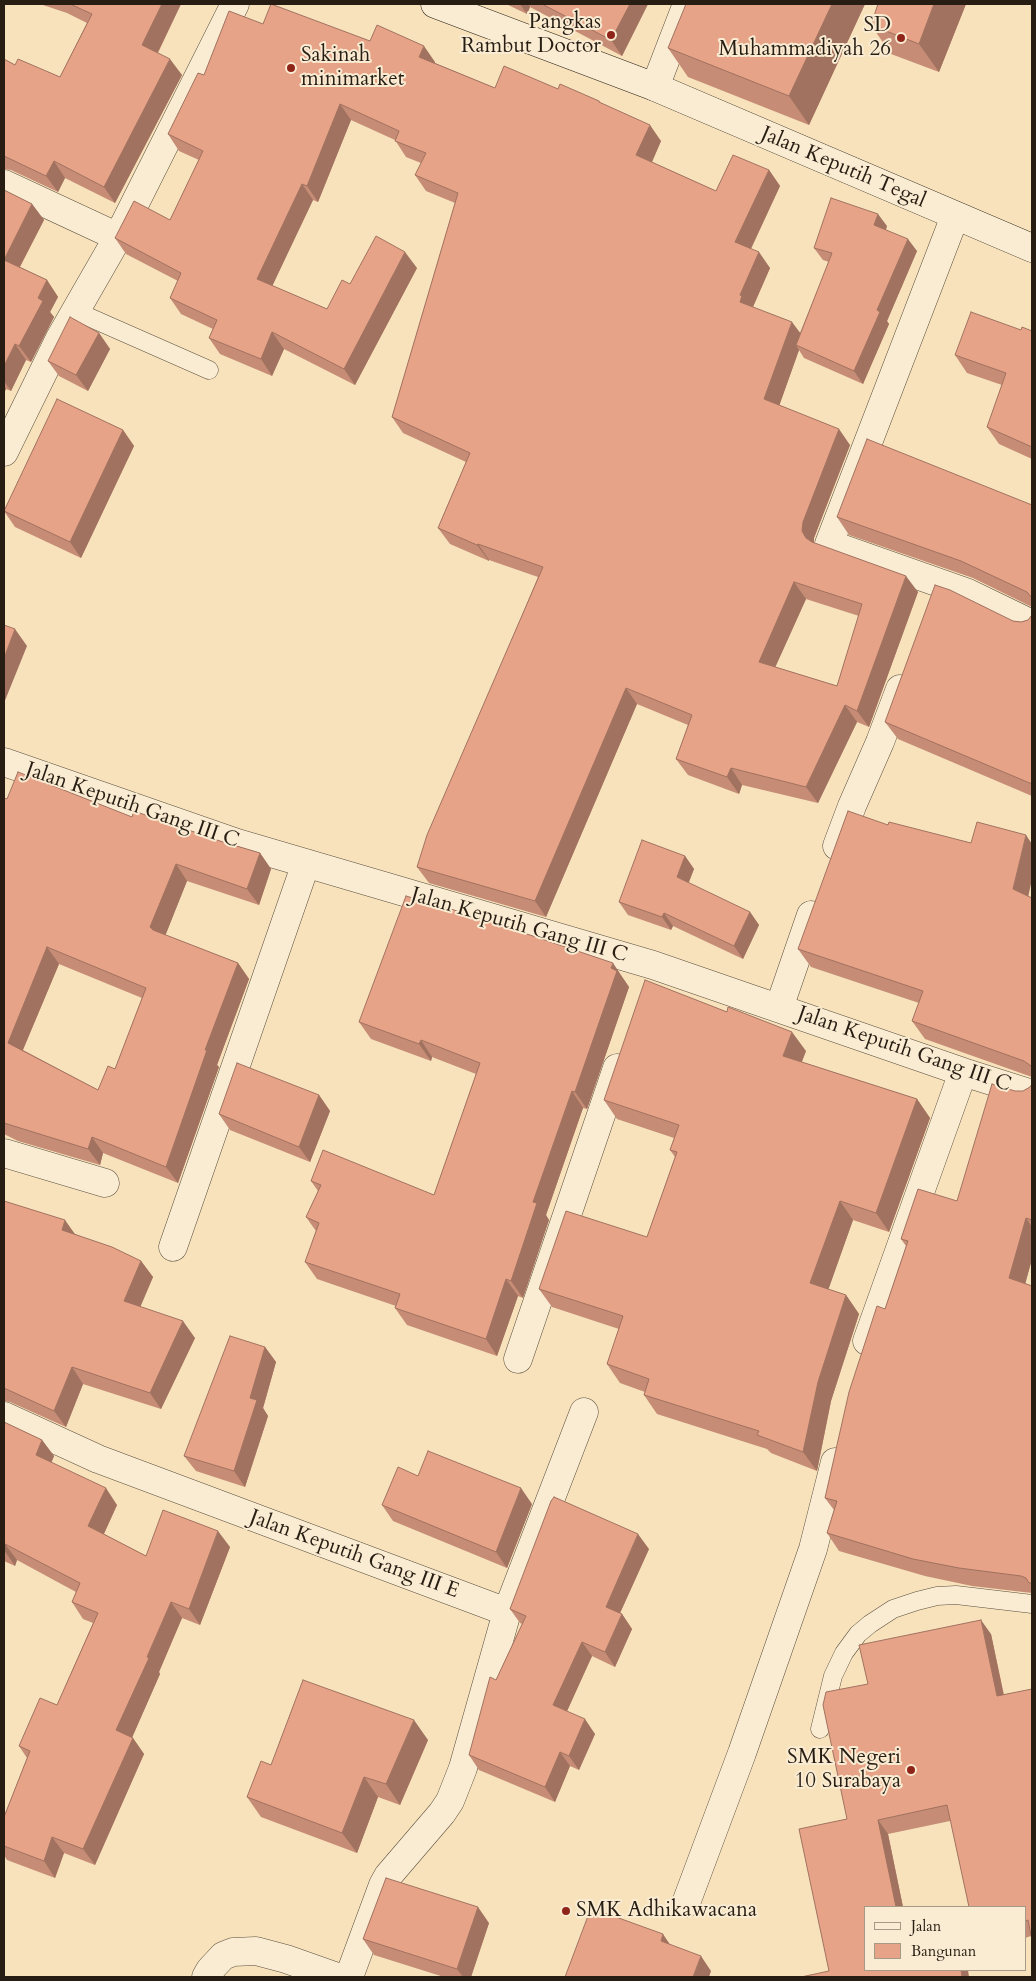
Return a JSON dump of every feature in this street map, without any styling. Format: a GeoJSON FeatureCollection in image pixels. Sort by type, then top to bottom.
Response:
{"type":"FeatureCollection","features":[{"type":"Feature","properties":{"kind":"street"},"geometry":{"type":"LineString","coordinates":[[4,452],[75,311],[118,237],[236,4]]}},
{"type":"Feature","properties":{"kind":"street","name":"Jalan Keputih Tegal"},"geometry":{"type":"LineString","coordinates":[[434,4],[655,87],[1032,248]]}},
{"type":"Feature","properties":{"kind":"street"},"geometry":{"type":"LineString","coordinates":[[655,87],[687,4]]}},
{"type":"Feature","properties":{"kind":"street"},"geometry":{"type":"LineString","coordinates":[[4,184],[118,237]]}},
{"type":"Feature","properties":{"kind":"street"},"geometry":{"type":"LineString","coordinates":[[955,216],[829,544],[968,593],[1032,624]]}},
{"type":"Feature","properties":{"kind":"street"},"geometry":{"type":"LineString","coordinates":[[928,610],[938,582]]}},
{"type":"Feature","properties":{"kind":"street"},"geometry":{"type":"LineString","coordinates":[[828,868],[880,742],[908,667]]}},
{"type":"Feature","properties":{"kind":"street","name":"Jalan Keputih Gang III C"},"geometry":{"type":"LineString","coordinates":[[4,762],[237,843],[653,964],[963,1072],[1032,1094]]}},
{"type":"Feature","properties":{"kind":"street"},"geometry":{"type":"LineString","coordinates":[[173,1247],[306,863]]}},
{"type":"Feature","properties":{"kind":"street"},"geometry":{"type":"LineString","coordinates":[[779,1008],[818,895]]}},
{"type":"Feature","properties":{"kind":"street"},"geometry":{"type":"LineString","coordinates":[[643,993],[653,964]]}},
{"type":"Feature","properties":{"kind":"street"},"geometry":{"type":"LineString","coordinates":[[518,1359],[624,1049]]}},
{"type":"Feature","properties":{"kind":"street"},"geometry":{"type":"LineString","coordinates":[[858,1368],[963,1072]]}},
{"type":"Feature","properties":{"kind":"street"},"geometry":{"type":"LineString","coordinates":[[4,1153],[105,1183]]}},
{"type":"Feature","properties":{"kind":"street"},"geometry":{"type":"LineString","coordinates":[[349,1977],[383,1885],[399,1861],[431,1826],[450,1801],[463,1768],[507,1612],[584,1412]]}},
{"type":"Feature","properties":{"kind":"street","name":"Jalan Keputih Gang III E"},"geometry":{"type":"LineString","coordinates":[[4,1416],[98,1459],[507,1612]]}},
{"type":"Feature","properties":{"kind":"street"},"geometry":{"type":"LineString","coordinates":[[686,1903],[742,1753],[813,1549],[839,1442]]}},
{"type":"Feature","properties":{"kind":"street"},"geometry":{"type":"LineString","coordinates":[[206,1977],[223,1956],[233,1952],[256,1951],[286,1959],[337,1977]]}},
{"type":"Feature","properties":{"kind":"lane"},"geometry":{"type":"LineString","coordinates":[[75,311],[209,370]]}},
{"type":"Feature","properties":{"kind":"lane"},"geometry":{"type":"LineString","coordinates":[[820,1729],[833,1676],[844,1653],[858,1634],[893,1610],[930,1598],[956,1595],[1032,1604]]}},
{"type":"Feature","properties":{"kind":"building"},"geometry":{"type":"Polygon","coordinates":[[[70,4],[162,4],[142,45],[170,59],[104,187],[54,161],[46,176],[4,156],[4,59],[15,65],[18,59],[60,77],[92,14],[70,4]]]}},
{"type":"Feature","properties":{"kind":"building"},"geometry":{"type":"Polygon","coordinates":[[[271,4],[370,41],[377,25],[424,46],[419,57],[495,88],[504,66],[558,89],[560,84],[650,125],[636,155],[716,191],[733,155],[769,170],[735,242],[759,252],[740,295],[742,296],[740,302],[792,322],[764,399],[839,429],[803,522],[802,531],[806,538],[812,542],[906,576],[857,711],[845,705],[806,787],[731,768],[727,777],[676,759],[692,715],[626,688],[535,901],[417,867],[427,835],[543,567],[477,545],[438,528],[470,453],[392,417],[458,193],[415,175],[426,153],[395,141],[399,131],[340,104],[307,186],[302,184],[257,279],[327,309],[342,280],[350,284],[376,236],[405,252],[344,369],[272,332],[261,359],[209,338],[217,320],[170,298],[181,273],[115,238],[134,201],[170,220],[203,151],[168,134],[198,73],[204,75],[229,11],[263,24],[271,4]],[[794,582],[759,662],[837,686],[862,604],[794,582]]]}},
{"type":"Feature","properties":{"kind":"building"},"geometry":{"type":"Polygon","coordinates":[[[542,4],[630,4],[611,40],[542,4]]]}},
{"type":"Feature","properties":{"kind":"building"},"geometry":{"type":"Polygon","coordinates":[[[686,4],[832,4],[789,96],[668,48],[686,4]]]}},
{"type":"Feature","properties":{"kind":"building"},"geometry":{"type":"Polygon","coordinates":[[[878,4],[934,4],[919,44],[871,25],[878,4]]]}},
{"type":"Feature","properties":{"kind":"building"},"geometry":{"type":"Polygon","coordinates":[[[4,190],[32,204],[4,260],[4,190]]]}},
{"type":"Feature","properties":{"kind":"building"},"geometry":{"type":"Polygon","coordinates":[[[831,198],[878,214],[874,225],[908,239],[877,310],[880,312],[854,371],[796,345],[832,253],[814,248],[831,198]]]}},
{"type":"Feature","properties":{"kind":"building"},"geometry":{"type":"Polygon","coordinates":[[[4,260],[47,280],[38,298],[43,301],[19,346],[15,344],[4,366],[4,260]]]}},
{"type":"Feature","properties":{"kind":"building"},"geometry":{"type":"Polygon","coordinates":[[[971,312],[1021,330],[1022,327],[1032,331],[1032,447],[987,427],[1006,373],[955,355],[971,312]]]}},
{"type":"Feature","properties":{"kind":"building"},"geometry":{"type":"Polygon","coordinates":[[[70,317],[99,333],[76,375],[48,361],[70,317]]]}},
{"type":"Feature","properties":{"kind":"building"},"geometry":{"type":"Polygon","coordinates":[[[57,399],[123,430],[70,542],[4,511],[57,399]]]}},
{"type":"Feature","properties":{"kind":"building"},"geometry":{"type":"Polygon","coordinates":[[[867,439],[1032,505],[1032,598],[1027,592],[961,561],[837,517],[867,439]]]}},
{"type":"Feature","properties":{"kind":"building"},"geometry":{"type":"Polygon","coordinates":[[[935,585],[950,590],[1013,621],[1021,622],[1028,620],[1032,615],[1032,784],[885,722],[935,585]]]}},
{"type":"Feature","properties":{"kind":"building"},"geometry":{"type":"Polygon","coordinates":[[[4,625],[15,629],[4,658],[4,625]]]}},
{"type":"Feature","properties":{"kind":"building"},"geometry":{"type":"Polygon","coordinates":[[[18,772],[132,817],[134,811],[260,853],[247,889],[176,864],[150,927],[153,930],[238,963],[205,1050],[207,1050],[166,1167],[92,1137],[88,1149],[4,1123],[4,798],[7,799],[18,772]],[[47,947],[8,1043],[98,1090],[108,1066],[115,1069],[146,988],[47,947]]]}},
{"type":"Feature","properties":{"kind":"building"},"geometry":{"type":"Polygon","coordinates":[[[848,811],[888,825],[889,822],[971,843],[977,822],[1026,835],[1013,889],[1032,898],[1032,1068],[1024,1061],[912,1021],[923,991],[798,949],[848,811]]]}},
{"type":"Feature","properties":{"kind":"building"},"geometry":{"type":"Polygon","coordinates":[[[642,840],[685,856],[677,877],[750,912],[734,946],[664,913],[662,917],[619,902],[642,840]]]}},
{"type":"Feature","properties":{"kind":"building"},"geometry":{"type":"Polygon","coordinates":[[[406,896],[522,930],[521,932],[613,963],[611,968],[617,971],[575,1092],[572,1091],[533,1202],[537,1203],[511,1281],[506,1279],[486,1339],[395,1308],[400,1294],[305,1262],[319,1223],[306,1217],[321,1185],[311,1181],[323,1150],[434,1195],[480,1063],[421,1040],[419,1044],[359,1022],[406,896]]]}},
{"type":"Feature","properties":{"kind":"building"},"geometry":{"type":"Polygon","coordinates":[[[645,980],[727,1012],[728,1007],[792,1032],[783,1056],[917,1099],[876,1213],[840,1201],[810,1283],[846,1295],[818,1382],[803,1452],[757,1435],[759,1431],[644,1395],[649,1379],[607,1364],[623,1316],[539,1289],[566,1211],[647,1237],[677,1152],[670,1150],[679,1125],[604,1100],[645,980]]]}},
{"type":"Feature","properties":{"kind":"building"},"geometry":{"type":"Polygon","coordinates":[[[237,1063],[319,1095],[299,1147],[219,1114],[237,1063]]]}},
{"type":"Feature","properties":{"kind":"building"},"geometry":{"type":"Polygon","coordinates":[[[992,1084],[1015,1091],[1023,1091],[1032,1084],[1032,1220],[1026,1218],[1009,1278],[1032,1286],[1032,1583],[1029,1583],[1026,1578],[1021,1576],[959,1568],[913,1559],[827,1533],[837,1501],[825,1498],[849,1392],[877,1306],[885,1309],[908,1241],[901,1239],[918,1189],[957,1201],[992,1084]]]}},
{"type":"Feature","properties":{"kind":"building"},"geometry":{"type":"Polygon","coordinates":[[[4,1201],[65,1220],[62,1230],[112,1247],[141,1261],[124,1301],[183,1321],[150,1393],[72,1367],[54,1411],[4,1388],[4,1201]]]}},
{"type":"Feature","properties":{"kind":"building"},"geometry":{"type":"Polygon","coordinates":[[[230,1336],[265,1347],[250,1398],[257,1400],[234,1471],[184,1456],[230,1336]]]}},
{"type":"Feature","properties":{"kind":"building"},"geometry":{"type":"Polygon","coordinates":[[[4,1422],[42,1440],[36,1455],[106,1488],[88,1526],[146,1556],[163,1510],[218,1531],[189,1609],[171,1602],[147,1657],[149,1658],[116,1730],[133,1738],[83,1849],[52,1837],[44,1861],[4,1846],[4,1817],[30,1751],[19,1746],[40,1698],[57,1705],[98,1613],[72,1602],[80,1583],[5,1544],[4,1548],[4,1422]]]}},
{"type":"Feature","properties":{"kind":"building"},"geometry":{"type":"Polygon","coordinates":[[[428,1451],[521,1488],[496,1552],[382,1505],[398,1467],[418,1476],[428,1451]]]}},
{"type":"Feature","properties":{"kind":"building"},"geometry":{"type":"Polygon","coordinates":[[[554,1497],[638,1534],[606,1607],[622,1614],[605,1652],[582,1642],[553,1705],[585,1719],[569,1756],[560,1752],[545,1787],[469,1755],[490,1677],[496,1680],[526,1616],[510,1609],[554,1497]]]}},
{"type":"Feature","properties":{"kind":"building","name":"SMK Negeri 10 Surabaya"},"geometry":{"type":"Polygon","coordinates":[[[981,1620],[997,1696],[1032,1689],[1032,1940],[1028,1920],[1026,1921],[1026,1906],[969,1906],[947,1805],[878,1820],[896,1906],[864,1906],[864,1971],[961,1971],[962,1977],[801,1977],[829,1971],[799,1829],[847,1819],[823,1705],[826,1692],[868,1684],[859,1645],[981,1620]]]}},
{"type":"Feature","properties":{"kind":"building"},"geometry":{"type":"Polygon","coordinates":[[[303,1680],[414,1720],[386,1784],[364,1777],[342,1833],[247,1797],[261,1761],[271,1765],[303,1680]]]}},
{"type":"Feature","properties":{"kind":"building"},"geometry":{"type":"Polygon","coordinates":[[[386,1878],[478,1907],[457,1969],[363,1939],[386,1878]]]}},
{"type":"Feature","properties":{"kind":"building"},"geometry":{"type":"Polygon","coordinates":[[[591,1908],[663,1934],[661,1941],[701,1956],[693,1977],[565,1977],[591,1908]]]}},
{"type":"Feature","properties":{"kind":"place","name":"Pangkas Rambut Doctor"},"geometry":{"type":"Point","coordinates":[611,35]}},
{"type":"Feature","properties":{"kind":"place","name":"SD Muhammadiyah 26"},"geometry":{"type":"Point","coordinates":[901,38]}},
{"type":"Feature","properties":{"kind":"place","name":"Sakinah minimarket"},"geometry":{"type":"Point","coordinates":[291,68]}},
{"type":"Feature","properties":{"kind":"place","name":"SMK Negeri 10 Surabaya"},"geometry":{"type":"Point","coordinates":[911,1770]}},
{"type":"Feature","properties":{"kind":"place","name":"SMK Adhikawacana"},"geometry":{"type":"Point","coordinates":[566,1911]}}]}
